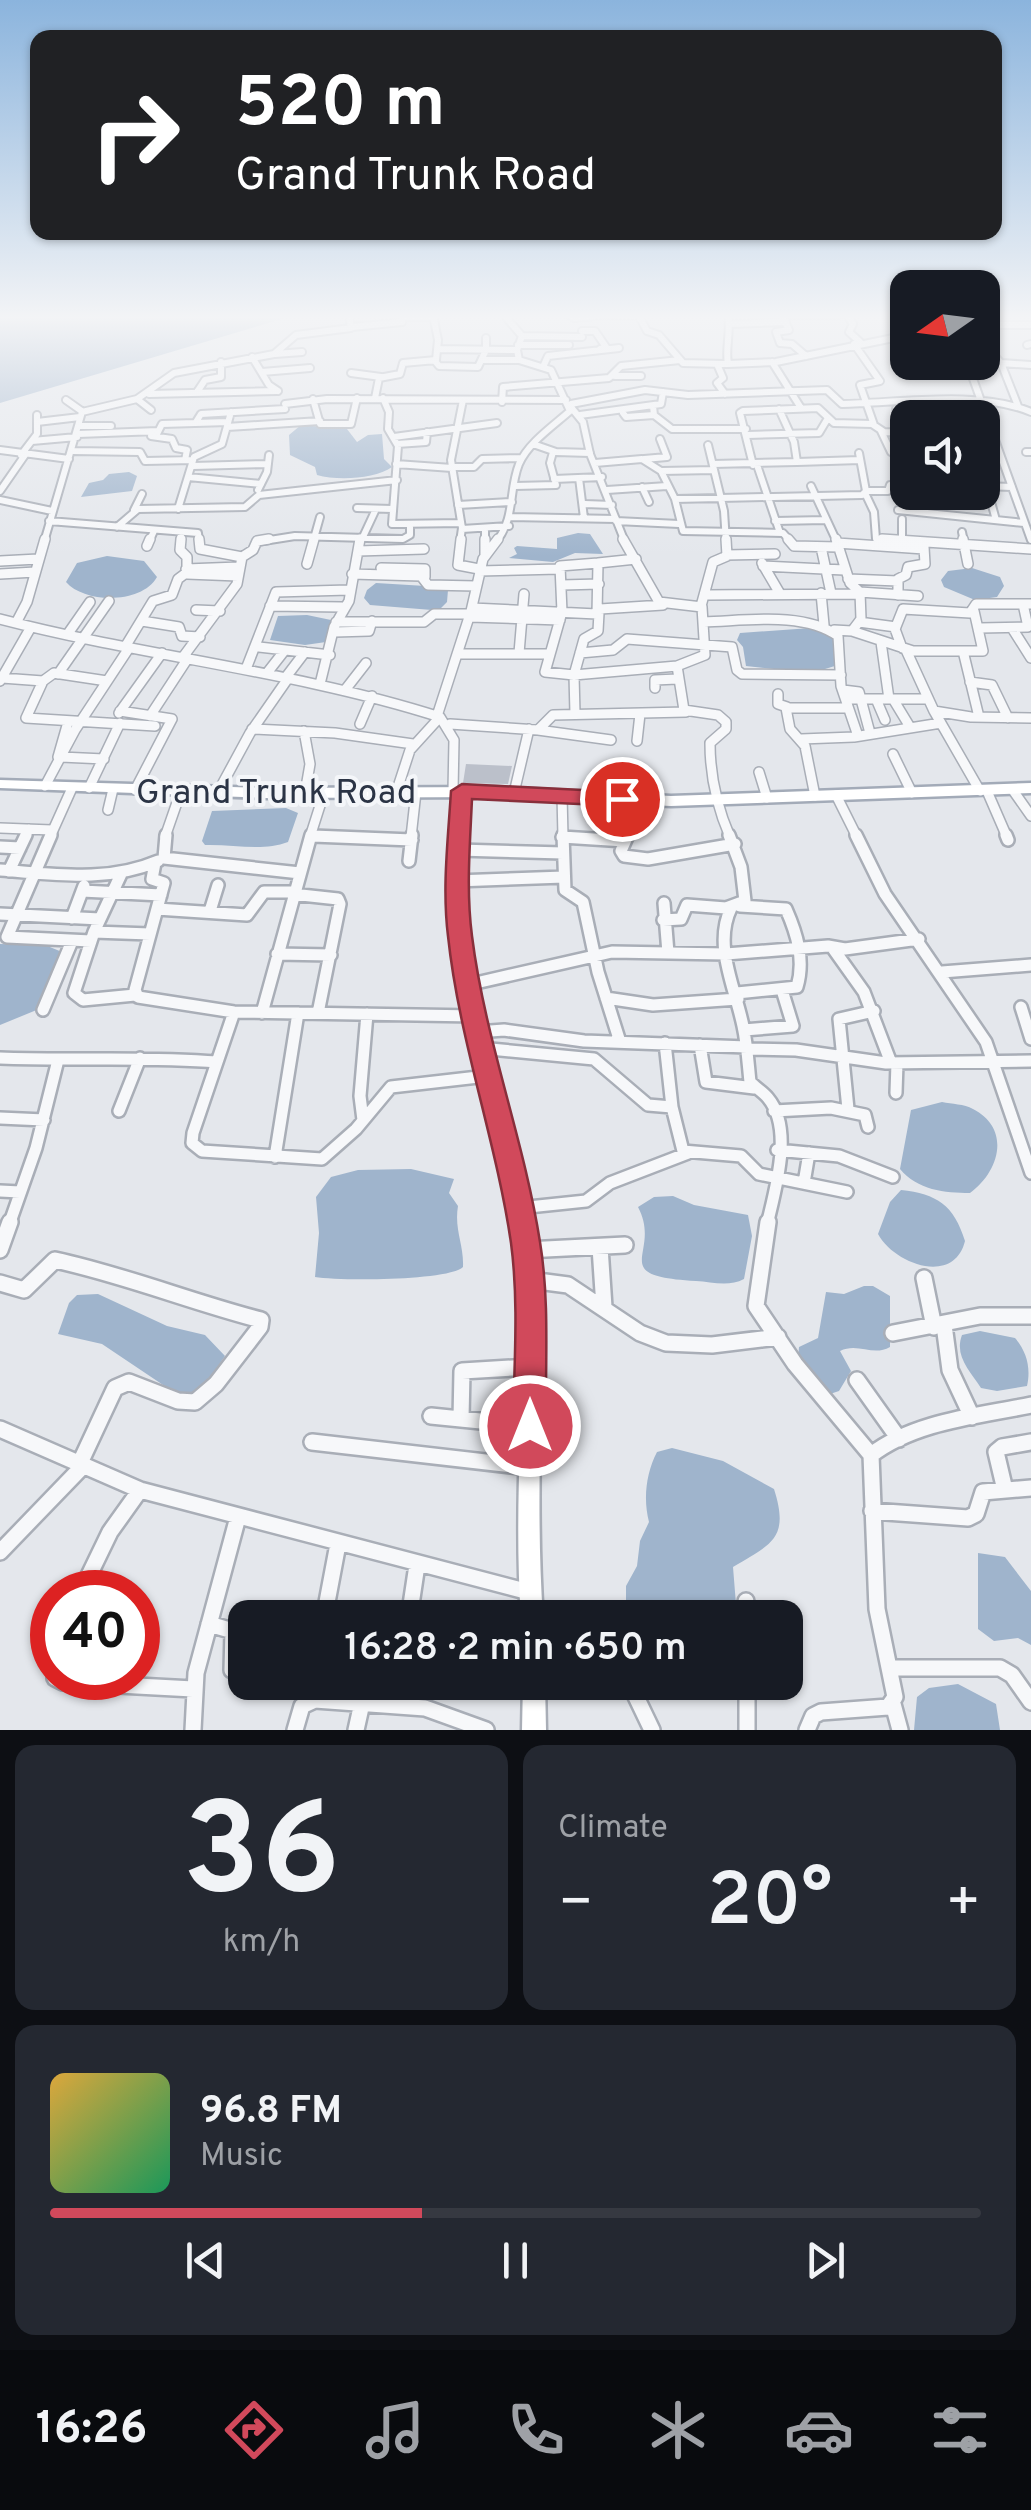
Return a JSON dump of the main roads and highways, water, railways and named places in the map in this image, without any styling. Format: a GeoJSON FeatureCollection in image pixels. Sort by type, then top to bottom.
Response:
{"type":"FeatureCollection","features":[{"type":"Feature","properties":{"kind":"main road","name":"Grand Trunk Road"},"geometry":{"type":"LineString","coordinates":[[0,785],[218,792],[458,791],[642,800],[1031,788]]}},
{"type":"Feature","properties":{"kind":"water"},"geometry":{"type":"Polygon","coordinates":[[[0,396],[24,396],[0,403],[0,396]]]}},
{"type":"Feature","properties":{"kind":"water"},"geometry":{"type":"Polygon","coordinates":[[[301,425],[347,429],[357,442],[368,435],[382,434],[384,459],[392,467],[356,478],[317,475],[315,467],[290,455],[289,435],[301,425]]]}},
{"type":"Feature","properties":{"kind":"water"},"geometry":{"type":"Polygon","coordinates":[[[129,472],[137,476],[132,491],[81,497],[89,483],[103,480],[109,474],[129,472]]]}},
{"type":"Feature","properties":{"kind":"water"},"geometry":{"type":"Polygon","coordinates":[[[590,534],[603,554],[575,553],[553,562],[509,558],[517,554],[517,546],[557,549],[557,538],[590,534]]]}},
{"type":"Feature","properties":{"kind":"water"},"geometry":{"type":"Polygon","coordinates":[[[107,556],[144,561],[157,577],[139,592],[113,598],[86,594],[66,582],[77,563],[107,556]]]}},
{"type":"Feature","properties":{"kind":"water"},"geometry":{"type":"Polygon","coordinates":[[[972,568],[1000,577],[1004,586],[997,597],[975,600],[944,587],[941,580],[948,571],[972,568]]]}},
{"type":"Feature","properties":{"kind":"water"},"geometry":{"type":"Polygon","coordinates":[[[376,583],[442,587],[448,590],[447,602],[432,610],[370,605],[364,598],[376,583]]]}},
{"type":"Feature","properties":{"kind":"water"},"geometry":{"type":"Polygon","coordinates":[[[307,615],[331,620],[326,642],[305,645],[270,640],[278,616],[307,615]]]}},
{"type":"Feature","properties":{"kind":"water"},"geometry":{"type":"Polygon","coordinates":[[[811,628],[835,637],[838,665],[812,673],[746,666],[743,647],[737,640],[740,633],[811,628]]]}},
{"type":"Feature","properties":{"kind":"water"},"geometry":{"type":"Polygon","coordinates":[[[286,808],[298,813],[288,842],[258,847],[205,845],[202,841],[212,811],[286,808]]]}},
{"type":"Feature","properties":{"kind":"water"},"geometry":{"type":"Polygon","coordinates":[[[0,944],[45,945],[62,952],[39,1009],[0,1025],[0,944]]]}},
{"type":"Feature","properties":{"kind":"water"},"geometry":{"type":"Polygon","coordinates":[[[942,1102],[962,1105],[985,1117],[997,1139],[988,1174],[970,1193],[923,1186],[900,1169],[911,1110],[942,1102]]]}},
{"type":"Feature","properties":{"kind":"water"},"geometry":{"type":"Polygon","coordinates":[[[411,1169],[454,1179],[449,1193],[458,1206],[463,1267],[416,1277],[315,1277],[319,1233],[316,1197],[331,1177],[358,1170],[411,1169]]]}},
{"type":"Feature","properties":{"kind":"water"},"geometry":{"type":"Polygon","coordinates":[[[901,1190],[934,1198],[955,1218],[965,1241],[959,1255],[949,1263],[923,1266],[910,1261],[886,1245],[878,1234],[890,1202],[901,1190]]]}},
{"type":"Feature","properties":{"kind":"water"},"geometry":{"type":"Polygon","coordinates":[[[673,1196],[694,1205],[748,1215],[752,1236],[744,1279],[720,1283],[668,1278],[644,1268],[644,1223],[638,1207],[654,1197],[673,1196]]]}},
{"type":"Feature","properties":{"kind":"water"},"geometry":{"type":"Polygon","coordinates":[[[873,1286],[890,1296],[890,1347],[878,1351],[840,1351],[851,1371],[839,1391],[830,1394],[798,1358],[799,1347],[818,1338],[826,1292],[844,1294],[873,1286]]]}},
{"type":"Feature","properties":{"kind":"water"},"geometry":{"type":"Polygon","coordinates":[[[98,1294],[167,1326],[205,1335],[225,1356],[199,1394],[178,1395],[102,1344],[58,1334],[69,1303],[77,1295],[98,1294]]]}},
{"type":"Feature","properties":{"kind":"water"},"geometry":{"type":"Polygon","coordinates":[[[980,1331],[1015,1338],[1027,1360],[1027,1386],[997,1391],[981,1388],[960,1350],[962,1335],[980,1331]]]}},
{"type":"Feature","properties":{"kind":"water"},"geometry":{"type":"Polygon","coordinates":[[[672,1448],[723,1461],[774,1489],[780,1519],[778,1530],[767,1545],[733,1567],[736,1600],[626,1600],[626,1586],[637,1566],[640,1541],[649,1522],[648,1477],[657,1452],[672,1448]]]}},
{"type":"Feature","properties":{"kind":"water"},"geometry":{"type":"Polygon","coordinates":[[[978,1553],[1005,1557],[1031,1591],[1031,1645],[1018,1638],[994,1641],[978,1629],[978,1553]]]}},
{"type":"Feature","properties":{"kind":"water"},"geometry":{"type":"Polygon","coordinates":[[[958,1684],[996,1704],[1000,1730],[914,1730],[917,1697],[929,1688],[958,1684]]]}}]}
